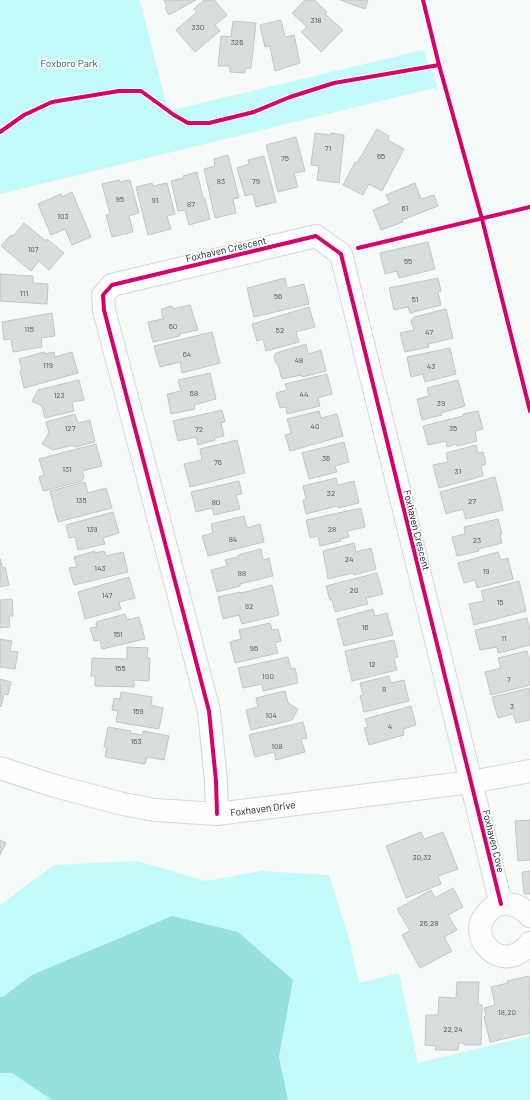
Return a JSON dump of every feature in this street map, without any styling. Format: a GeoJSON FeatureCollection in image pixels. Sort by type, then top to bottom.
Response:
{"type":"FeatureCollection","features":[{"type":"Feature","properties":{"kind":"street","name":"Foxhaven Crescent"},"geometry":{"type":"LineString","coordinates":[[217,814],[216,781],[209,711],[104,310],[103,295],[112,284],[316,236],[341,254],[471,782]]}},
{"type":"Feature","properties":{"kind":"street","name":"Foxhaven Drive"},"geometry":{"type":"LineString","coordinates":[[0,768],[55,786],[123,804],[155,810],[217,814],[471,782],[530,771]]}},
{"type":"Feature","properties":{"kind":"street","name":"Foxhaven Cove"},"geometry":{"type":"LineString","coordinates":[[471,782],[501,904]]}},
{"type":"Feature","properties":{"kind":"street"},"geometry":{"type":"LineString","coordinates":[[530,916],[526,911],[518,906],[510,903],[501,904],[493,907],[486,913],[482,920],[480,929],[481,938],[485,945],[491,952],[499,955],[508,957],[516,955],[524,950],[530,943]]}},
{"type":"Feature","properties":{"kind":"green space","name":"Foxboro Park"},"geometry":{"type":"Polygon","coordinates":[[[0,0],[140,0],[168,111],[423,50],[438,87],[0,194],[0,0]]]}},
{"type":"Feature","properties":{"kind":"green space"},"geometry":{"type":"Polygon","coordinates":[[[137,861],[206,881],[262,871],[329,875],[349,939],[359,983],[399,973],[418,1063],[530,1036],[530,1100],[288,1100],[279,1057],[293,980],[0,997],[0,905],[54,865],[137,861]]]}},
{"type":"Feature","properties":{"kind":"green space"},"geometry":{"type":"Polygon","coordinates":[[[0,1073],[12,1073],[52,1100],[0,1100],[0,1073]]]}},
{"type":"Feature","properties":{"kind":"shaded area"},"geometry":{"type":"Polygon","coordinates":[[[172,916],[238,932],[293,980],[279,1057],[288,1100],[52,1100],[12,1073],[0,1073],[0,997],[3,997],[32,975],[172,916]]]}},
{"type":"Feature","properties":{"kind":"building"},"geometry":{"type":"Polygon","coordinates":[[[164,0],[196,0],[169,15],[165,8],[167,7],[164,0]]]}},
{"type":"Feature","properties":{"kind":"building"},"geometry":{"type":"Polygon","coordinates":[[[204,0],[214,0],[227,15],[215,25],[220,31],[195,52],[176,30],[197,12],[194,9],[204,0]]]}},
{"type":"Feature","properties":{"kind":"building"},"geometry":{"type":"Polygon","coordinates":[[[305,0],[314,0],[327,12],[325,14],[343,30],[321,52],[301,32],[307,27],[292,13],[305,0]]]}},
{"type":"Feature","properties":{"kind":"building"},"geometry":{"type":"Polygon","coordinates":[[[340,0],[368,0],[365,9],[340,0]]]}},
{"type":"Feature","properties":{"kind":"building"},"geometry":{"type":"Polygon","coordinates":[[[281,20],[285,37],[294,35],[300,63],[275,71],[270,46],[265,47],[260,25],[281,20]]]}},
{"type":"Feature","properties":{"kind":"building"},"geometry":{"type":"Polygon","coordinates":[[[233,21],[256,23],[251,68],[245,68],[245,73],[230,72],[230,66],[218,66],[221,36],[231,37],[233,21]]]}},
{"type":"Feature","properties":{"kind":"building"},"geometry":{"type":"Polygon","coordinates":[[[377,129],[389,136],[388,140],[404,149],[382,191],[369,184],[363,195],[343,185],[355,162],[357,163],[377,129]]]}},
{"type":"Feature","properties":{"kind":"building"},"geometry":{"type":"Polygon","coordinates":[[[315,133],[344,135],[339,183],[317,180],[319,166],[311,165],[315,133]]]}},
{"type":"Feature","properties":{"kind":"building"},"geometry":{"type":"Polygon","coordinates":[[[296,137],[305,171],[294,173],[298,187],[278,192],[266,145],[296,137]]]}},
{"type":"Feature","properties":{"kind":"building"},"geometry":{"type":"Polygon","coordinates":[[[228,155],[239,198],[233,199],[236,213],[215,218],[204,169],[215,166],[214,159],[228,155]]]}},
{"type":"Feature","properties":{"kind":"building"},"geometry":{"type":"Polygon","coordinates":[[[264,156],[276,202],[256,207],[253,194],[245,196],[237,168],[249,164],[248,160],[264,156]]]}},
{"type":"Feature","properties":{"kind":"building"},"geometry":{"type":"Polygon","coordinates":[[[197,172],[210,219],[189,225],[185,210],[178,211],[171,181],[184,178],[183,176],[197,172]]]}},
{"type":"Feature","properties":{"kind":"building"},"geometry":{"type":"Polygon","coordinates":[[[119,180],[120,182],[130,180],[139,213],[129,216],[133,232],[112,237],[106,215],[110,214],[102,184],[119,180]]]}},
{"type":"Feature","properties":{"kind":"building"},"geometry":{"type":"Polygon","coordinates":[[[152,183],[153,186],[167,183],[175,214],[167,216],[171,229],[148,235],[136,187],[152,183]]]}},
{"type":"Feature","properties":{"kind":"building"},"geometry":{"type":"Polygon","coordinates":[[[415,183],[421,199],[434,195],[438,206],[381,230],[373,210],[390,203],[386,195],[415,183]]]}},
{"type":"Feature","properties":{"kind":"building"},"geometry":{"type":"Polygon","coordinates":[[[72,192],[91,237],[72,245],[65,229],[51,235],[38,204],[61,194],[62,197],[72,192]]]}},
{"type":"Feature","properties":{"kind":"building"},"geometry":{"type":"Polygon","coordinates":[[[24,223],[64,253],[49,270],[39,261],[31,271],[1,246],[11,235],[13,236],[24,223]]]}},
{"type":"Feature","properties":{"kind":"building"},"geometry":{"type":"Polygon","coordinates":[[[428,242],[435,269],[399,278],[397,271],[385,274],[380,253],[428,242]]]}},
{"type":"Feature","properties":{"kind":"building"},"geometry":{"type":"Polygon","coordinates":[[[0,274],[33,276],[33,283],[48,284],[47,304],[0,301],[0,274]]]}},
{"type":"Feature","properties":{"kind":"building"},"geometry":{"type":"Polygon","coordinates":[[[285,278],[287,288],[304,284],[309,304],[254,317],[247,288],[285,278]]]}},
{"type":"Feature","properties":{"kind":"building"},"geometry":{"type":"Polygon","coordinates":[[[438,278],[441,291],[438,292],[441,305],[410,313],[408,307],[394,310],[389,288],[438,278]]]}},
{"type":"Feature","properties":{"kind":"building"},"geometry":{"type":"Polygon","coordinates":[[[190,305],[198,330],[153,342],[148,322],[163,319],[161,309],[172,306],[173,309],[190,305]]]}},
{"type":"Feature","properties":{"kind":"building"},"geometry":{"type":"Polygon","coordinates":[[[309,307],[315,327],[296,332],[299,342],[266,351],[263,339],[257,341],[252,324],[309,307]]]}},
{"type":"Feature","properties":{"kind":"building"},"geometry":{"type":"Polygon","coordinates":[[[446,309],[453,338],[428,344],[429,347],[405,352],[400,333],[414,330],[411,321],[414,317],[446,309]]]}},
{"type":"Feature","properties":{"kind":"building"},"geometry":{"type":"Polygon","coordinates":[[[52,313],[55,336],[41,338],[42,347],[13,352],[11,339],[4,340],[2,322],[52,313]]]}},
{"type":"Feature","properties":{"kind":"building"},"geometry":{"type":"Polygon","coordinates":[[[212,332],[220,363],[182,373],[180,362],[160,367],[154,346],[212,332]]]}},
{"type":"Feature","properties":{"kind":"building"},"geometry":{"type":"Polygon","coordinates":[[[306,344],[308,354],[321,350],[326,371],[302,377],[301,375],[282,379],[274,357],[276,353],[306,344]]]}},
{"type":"Feature","properties":{"kind":"building"},"geometry":{"type":"Polygon","coordinates":[[[450,348],[456,374],[425,382],[423,374],[411,377],[407,357],[450,348]]]}},
{"type":"Feature","properties":{"kind":"building"},"geometry":{"type":"Polygon","coordinates":[[[44,352],[45,354],[54,352],[55,357],[72,352],[78,373],[24,388],[19,359],[44,352]]]}},
{"type":"Feature","properties":{"kind":"building"},"geometry":{"type":"Polygon","coordinates":[[[210,373],[216,399],[194,405],[195,409],[171,414],[167,394],[181,391],[178,380],[210,373]]]}},
{"type":"Feature","properties":{"kind":"building"},"geometry":{"type":"Polygon","coordinates":[[[327,374],[332,394],[318,398],[320,406],[287,414],[286,407],[280,408],[276,393],[287,390],[285,384],[327,374]]]}},
{"type":"Feature","properties":{"kind":"building"},"geometry":{"type":"Polygon","coordinates":[[[79,380],[84,400],[72,402],[74,411],[45,418],[42,406],[32,401],[38,390],[79,380]]]}},
{"type":"Feature","properties":{"kind":"building"},"geometry":{"type":"Polygon","coordinates":[[[458,380],[465,406],[441,413],[442,415],[422,420],[417,399],[429,396],[427,388],[458,380]]]}},
{"type":"Feature","properties":{"kind":"building"},"geometry":{"type":"Polygon","coordinates":[[[222,410],[225,422],[221,423],[224,436],[214,438],[215,440],[198,445],[196,437],[178,441],[173,421],[222,410]]]}},
{"type":"Feature","properties":{"kind":"building"},"geometry":{"type":"Polygon","coordinates":[[[319,411],[321,418],[337,414],[343,436],[290,451],[285,435],[291,433],[287,419],[319,411]]]}},
{"type":"Feature","properties":{"kind":"building"},"geometry":{"type":"Polygon","coordinates":[[[478,411],[483,429],[475,431],[477,441],[447,447],[446,441],[428,445],[423,426],[478,411]]]}},
{"type":"Feature","properties":{"kind":"building"},"geometry":{"type":"Polygon","coordinates":[[[75,414],[78,423],[90,420],[95,442],[53,450],[42,444],[49,433],[46,422],[75,414]]]}},
{"type":"Feature","properties":{"kind":"building"},"geometry":{"type":"Polygon","coordinates":[[[237,440],[245,473],[190,487],[184,464],[202,460],[200,449],[237,440]]]}},
{"type":"Feature","properties":{"kind":"building"},"geometry":{"type":"Polygon","coordinates":[[[344,442],[349,462],[335,466],[337,472],[309,479],[302,453],[344,442]]]}},
{"type":"Feature","properties":{"kind":"building"},"geometry":{"type":"Polygon","coordinates":[[[96,444],[102,466],[82,471],[84,477],[82,481],[43,491],[39,477],[44,475],[39,459],[96,444]]]}},
{"type":"Feature","properties":{"kind":"building"},"geometry":{"type":"Polygon","coordinates":[[[476,445],[478,453],[483,452],[486,464],[481,466],[483,476],[439,488],[433,465],[448,462],[446,453],[476,445]]]}},
{"type":"Feature","properties":{"kind":"building"},"geometry":{"type":"Polygon","coordinates":[[[495,477],[503,510],[466,519],[463,509],[446,514],[440,492],[495,477]]]}},
{"type":"Feature","properties":{"kind":"building"},"geometry":{"type":"Polygon","coordinates":[[[336,478],[338,485],[354,481],[359,503],[338,508],[337,506],[306,514],[303,500],[306,499],[303,486],[336,478]]]}},
{"type":"Feature","properties":{"kind":"building"},"geometry":{"type":"Polygon","coordinates":[[[239,481],[242,494],[236,495],[240,509],[214,515],[212,508],[196,512],[191,492],[239,481]]]}},
{"type":"Feature","properties":{"kind":"building"},"geometry":{"type":"Polygon","coordinates":[[[85,482],[88,493],[106,488],[112,508],[58,522],[50,491],[85,482]]]}},
{"type":"Feature","properties":{"kind":"building"},"geometry":{"type":"Polygon","coordinates":[[[361,508],[365,527],[347,531],[349,537],[340,539],[341,541],[320,546],[318,536],[310,538],[306,520],[361,508]]]}},
{"type":"Feature","properties":{"kind":"building"},"geometry":{"type":"Polygon","coordinates":[[[113,512],[119,533],[103,538],[105,544],[78,550],[75,537],[69,538],[66,525],[113,512]]]}},
{"type":"Feature","properties":{"kind":"building"},"geometry":{"type":"Polygon","coordinates":[[[244,516],[247,528],[260,524],[264,542],[208,556],[202,536],[213,533],[211,524],[244,516]]]}},
{"type":"Feature","properties":{"kind":"building"},"geometry":{"type":"Polygon","coordinates":[[[498,519],[502,534],[500,534],[502,543],[478,549],[479,551],[457,556],[452,537],[465,534],[464,527],[498,519]]]}},
{"type":"Feature","properties":{"kind":"building"},"geometry":{"type":"Polygon","coordinates":[[[354,543],[356,552],[371,548],[376,569],[354,575],[353,573],[328,579],[323,551],[354,543]]]}},
{"type":"Feature","properties":{"kind":"building"},"geometry":{"type":"Polygon","coordinates":[[[261,549],[263,560],[269,558],[273,576],[240,584],[240,586],[217,592],[211,570],[227,566],[225,560],[261,549]]]}},
{"type":"Feature","properties":{"kind":"building"},"geometry":{"type":"Polygon","coordinates":[[[95,551],[95,553],[104,551],[106,556],[123,552],[128,572],[74,585],[69,568],[77,567],[74,557],[95,551]]]}},
{"type":"Feature","properties":{"kind":"building"},"geometry":{"type":"Polygon","coordinates":[[[498,552],[501,560],[508,558],[513,579],[477,588],[475,580],[464,583],[458,563],[498,552]]]}},
{"type":"Feature","properties":{"kind":"building"},"geometry":{"type":"Polygon","coordinates":[[[0,559],[3,568],[5,567],[9,585],[0,587],[0,559]]]}},
{"type":"Feature","properties":{"kind":"building"},"geometry":{"type":"Polygon","coordinates":[[[377,573],[383,594],[366,598],[368,604],[335,612],[326,586],[377,573]]]}},
{"type":"Feature","properties":{"kind":"building"},"geometry":{"type":"Polygon","coordinates":[[[129,577],[135,598],[119,602],[121,609],[85,619],[78,592],[129,577]]]}},
{"type":"Feature","properties":{"kind":"building"},"geometry":{"type":"Polygon","coordinates":[[[519,581],[526,611],[474,625],[469,604],[484,601],[481,591],[519,581]]]}},
{"type":"Feature","properties":{"kind":"building"},"geometry":{"type":"Polygon","coordinates":[[[272,585],[279,615],[242,624],[239,615],[223,619],[218,597],[272,585]]]}},
{"type":"Feature","properties":{"kind":"building"},"geometry":{"type":"Polygon","coordinates":[[[12,599],[13,616],[9,616],[10,627],[0,628],[0,600],[12,599]]]}},
{"type":"Feature","properties":{"kind":"building"},"geometry":{"type":"Polygon","coordinates":[[[373,609],[375,616],[387,613],[393,635],[344,646],[337,619],[373,609]]]}},
{"type":"Feature","properties":{"kind":"building"},"geometry":{"type":"Polygon","coordinates":[[[125,614],[127,620],[139,617],[145,639],[102,649],[100,640],[94,641],[90,628],[97,627],[96,622],[125,614]]]}},
{"type":"Feature","properties":{"kind":"building"},"geometry":{"type":"Polygon","coordinates":[[[527,618],[530,631],[530,645],[498,653],[497,647],[480,650],[475,630],[527,618]]]}},
{"type":"Feature","properties":{"kind":"building"},"geometry":{"type":"Polygon","coordinates":[[[270,623],[272,630],[278,629],[281,641],[275,643],[278,653],[235,663],[230,642],[241,639],[239,630],[270,623]]]}},
{"type":"Feature","properties":{"kind":"building"},"geometry":{"type":"Polygon","coordinates":[[[0,639],[12,641],[10,651],[18,652],[15,669],[0,667],[0,639]]]}},
{"type":"Feature","properties":{"kind":"building"},"geometry":{"type":"Polygon","coordinates":[[[394,640],[398,657],[394,658],[397,670],[352,681],[345,651],[394,640]]]}},
{"type":"Feature","properties":{"kind":"building"},"geometry":{"type":"Polygon","coordinates":[[[127,647],[148,648],[147,658],[150,658],[149,681],[134,680],[134,687],[95,686],[95,676],[91,676],[92,658],[127,659],[127,647]]]}},
{"type":"Feature","properties":{"kind":"building"},"geometry":{"type":"Polygon","coordinates":[[[527,651],[530,662],[530,685],[491,695],[485,672],[501,668],[498,658],[527,651]]]}},
{"type":"Feature","properties":{"kind":"building"},"geometry":{"type":"Polygon","coordinates":[[[288,657],[291,669],[295,668],[298,683],[263,691],[262,684],[243,688],[238,668],[288,657]]]}},
{"type":"Feature","properties":{"kind":"building"},"geometry":{"type":"Polygon","coordinates":[[[389,676],[391,683],[404,680],[409,701],[364,712],[360,696],[363,695],[360,683],[389,676]]]}},
{"type":"Feature","properties":{"kind":"building"},"geometry":{"type":"Polygon","coordinates":[[[0,679],[11,682],[8,695],[4,694],[1,707],[0,679]]]}},
{"type":"Feature","properties":{"kind":"building"},"geometry":{"type":"Polygon","coordinates":[[[530,688],[530,720],[516,723],[513,714],[498,718],[492,697],[530,688]]]}},
{"type":"Feature","properties":{"kind":"building"},"geometry":{"type":"Polygon","coordinates":[[[285,691],[288,703],[298,709],[292,720],[251,730],[246,710],[258,707],[256,698],[285,691]]]}},
{"type":"Feature","properties":{"kind":"building"},"geometry":{"type":"Polygon","coordinates":[[[121,692],[152,697],[151,705],[163,708],[159,729],[116,722],[118,711],[112,710],[114,698],[120,699],[121,692]]]}},
{"type":"Feature","properties":{"kind":"building"},"geometry":{"type":"Polygon","coordinates":[[[411,706],[416,725],[403,729],[404,735],[369,745],[364,728],[368,727],[365,719],[411,706]]]}},
{"type":"Feature","properties":{"kind":"building"},"geometry":{"type":"Polygon","coordinates":[[[303,722],[307,738],[301,739],[305,752],[276,760],[274,752],[255,757],[249,735],[303,722]]]}},
{"type":"Feature","properties":{"kind":"building"},"geometry":{"type":"Polygon","coordinates":[[[108,727],[131,731],[130,733],[142,735],[143,731],[169,736],[164,760],[147,757],[145,764],[105,757],[107,747],[104,747],[108,727]]]}},
{"type":"Feature","properties":{"kind":"building"},"geometry":{"type":"Polygon","coordinates":[[[530,820],[530,860],[518,861],[515,821],[530,820]]]}},
{"type":"Feature","properties":{"kind":"building"},"geometry":{"type":"Polygon","coordinates":[[[421,832],[424,839],[443,832],[458,869],[438,876],[441,884],[406,898],[386,846],[421,832]]]}},
{"type":"Feature","properties":{"kind":"building"},"geometry":{"type":"Polygon","coordinates":[[[0,840],[6,843],[0,855],[0,840]]]}},
{"type":"Feature","properties":{"kind":"building"},"geometry":{"type":"Polygon","coordinates":[[[530,871],[530,894],[524,894],[522,872],[530,871]]]}},
{"type":"Feature","properties":{"kind":"building"},"geometry":{"type":"Polygon","coordinates":[[[453,888],[463,907],[448,915],[457,930],[444,937],[452,951],[420,968],[402,935],[410,931],[397,909],[431,890],[435,898],[453,888]]]}},
{"type":"Feature","properties":{"kind":"building"},"geometry":{"type":"Polygon","coordinates":[[[529,976],[530,1033],[490,1042],[484,1017],[486,1016],[484,1008],[495,1005],[491,987],[508,983],[507,981],[529,976]]]}},
{"type":"Feature","properties":{"kind":"building"},"geometry":{"type":"Polygon","coordinates":[[[457,982],[479,982],[478,1004],[482,1005],[481,1045],[464,1045],[464,1043],[459,1043],[458,1050],[435,1050],[436,1046],[425,1045],[426,1015],[438,1015],[439,997],[456,998],[457,982]]]}},
{"type":"Feature","properties":{"kind":"cycle path"},"geometry":{"type":"LineString","coordinates":[[423,0],[439,65],[482,219],[530,411]]}},
{"type":"Feature","properties":{"kind":"cycle path"},"geometry":{"type":"LineString","coordinates":[[0,132],[24,115],[52,102],[119,91],[141,91],[174,115],[188,123],[209,123],[254,112],[290,97],[334,83],[439,65]]}},
{"type":"Feature","properties":{"kind":"cycle path"},"geometry":{"type":"LineString","coordinates":[[358,248],[530,207]]}},
{"type":"Feature","properties":{"kind":"cycle path"},"geometry":{"type":"LineString","coordinates":[[217,814],[216,781],[209,711],[104,310],[103,295],[112,285],[316,236],[341,254],[501,904]]}}]}
